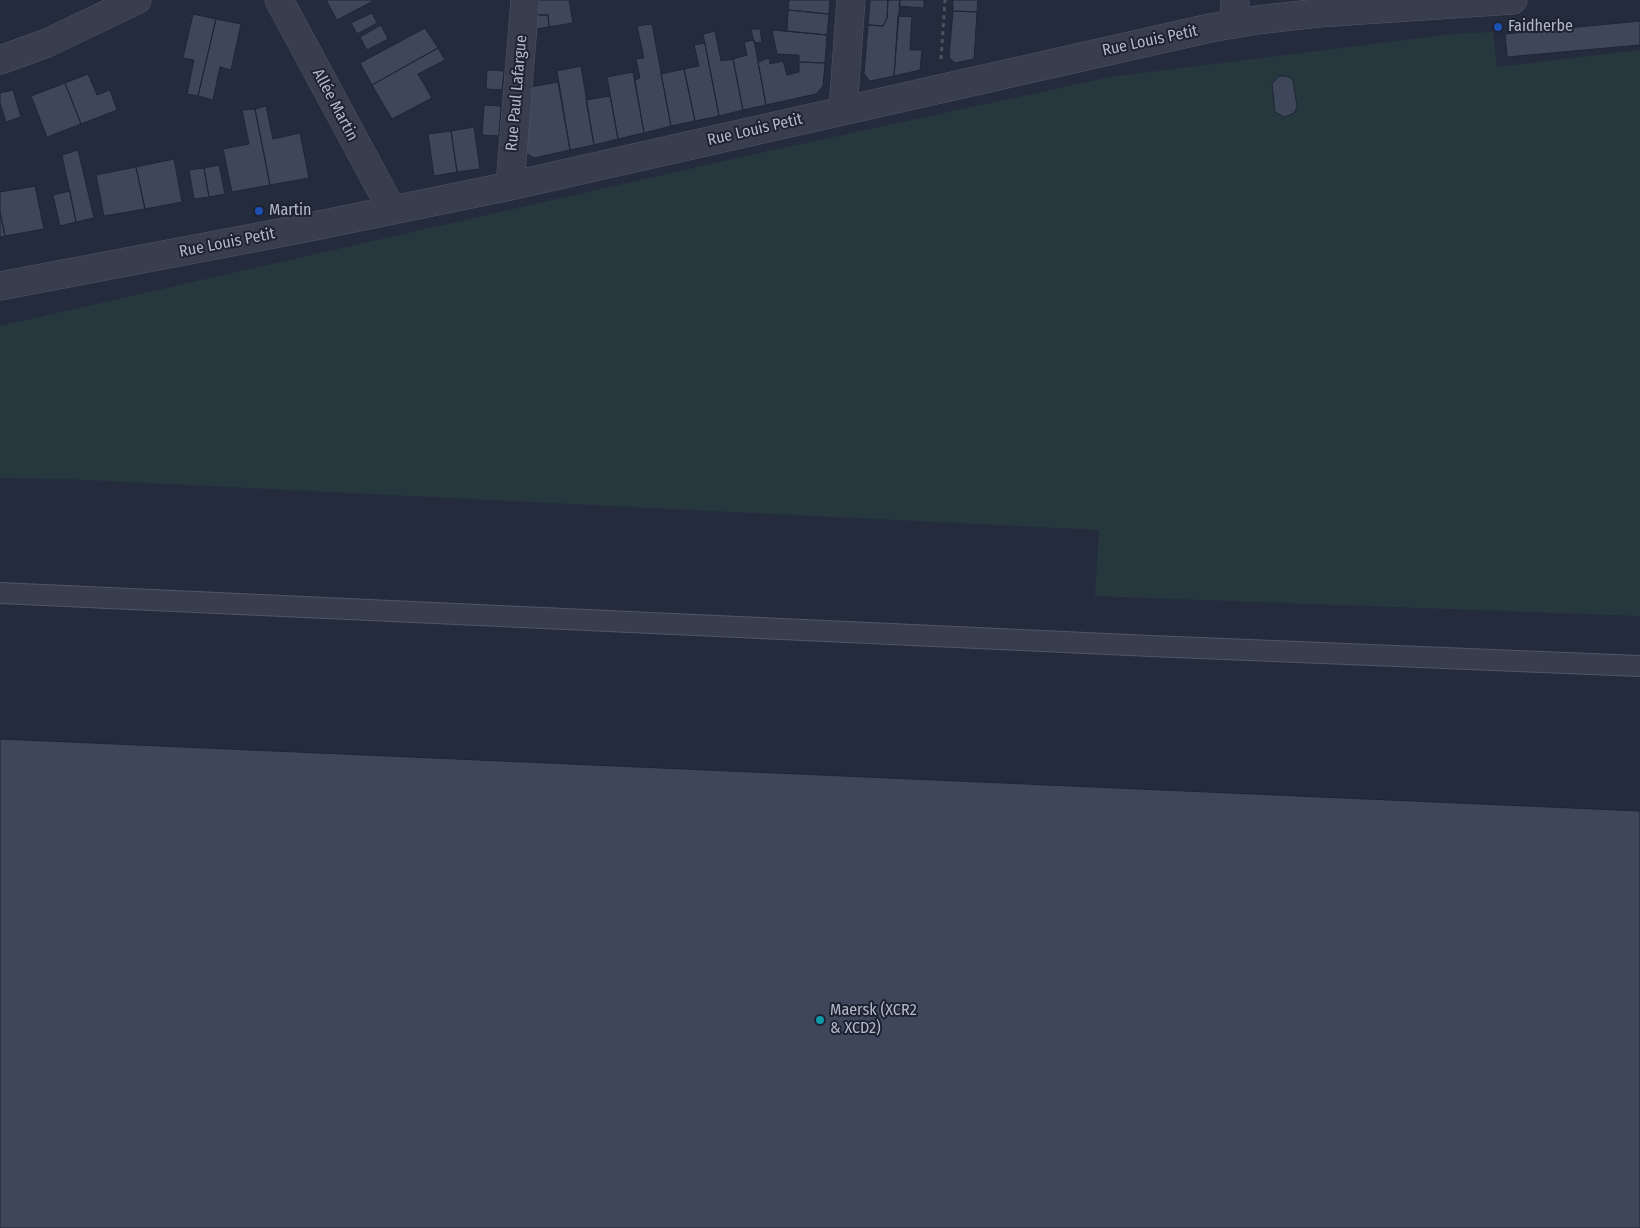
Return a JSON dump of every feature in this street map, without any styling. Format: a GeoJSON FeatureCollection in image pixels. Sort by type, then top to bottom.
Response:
{"type":"FeatureCollection","features":[{"type":"Feature","properties":{"kind":"street"},"geometry":{"type":"LineString","coordinates":[[0,60],[47,43],[138,0]]}},
{"type":"Feature","properties":{"kind":"street","name":"Allée Martin"},"geometry":{"type":"LineString","coordinates":[[279,0],[392,210]]}},
{"type":"Feature","properties":{"kind":"street","name":"Rue Paul Lafargue"},"geometry":{"type":"LineString","coordinates":[[510,186],[525,0]]}},
{"type":"Feature","properties":{"kind":"street"},"geometry":{"type":"LineString","coordinates":[[843,110],[851,0]]}},
{"type":"Feature","properties":{"kind":"street","name":"Rue Louis Petit"},"geometry":{"type":"LineString","coordinates":[[0,286],[510,186],[1185,33],[1234,12],[1318,13],[1513,0]]}},
{"type":"Feature","properties":{"kind":"lane"},"geometry":{"type":"LineString","coordinates":[[0,593],[1151,646],[1640,666]]}},
{"type":"Feature","properties":{"kind":"path"},"geometry":{"type":"LineString","coordinates":[[943,87],[941,51],[945,0]]}},
{"type":"Feature","properties":{"kind":"shaded area"},"geometry":{"type":"Polygon","coordinates":[[[1493,32],[1497,67],[1640,50],[1640,616],[1095,596],[1099,530],[67,479],[0,478],[0,326],[755,154],[1111,77],[1454,34],[1493,32]]]}},
{"type":"Feature","properties":{"kind":"building"},"geometry":{"type":"Polygon","coordinates":[[[326,0],[375,0],[337,20],[326,0]]]}},
{"type":"Feature","properties":{"kind":"building"},"geometry":{"type":"Polygon","coordinates":[[[537,0],[569,0],[573,23],[549,27],[548,15],[536,15],[537,0]]]}},
{"type":"Feature","properties":{"kind":"building"},"geometry":{"type":"Polygon","coordinates":[[[789,0],[830,0],[829,14],[788,10],[789,0]]]}},
{"type":"Feature","properties":{"kind":"building"},"geometry":{"type":"Polygon","coordinates":[[[870,0],[888,0],[887,18],[883,26],[868,25],[870,0]]]}},
{"type":"Feature","properties":{"kind":"building"},"geometry":{"type":"Polygon","coordinates":[[[888,0],[900,0],[894,76],[870,81],[864,74],[868,25],[883,26],[887,18],[888,0]]]}},
{"type":"Feature","properties":{"kind":"building"},"geometry":{"type":"Polygon","coordinates":[[[900,0],[924,0],[924,8],[899,6],[900,0]]]}},
{"type":"Feature","properties":{"kind":"building"},"geometry":{"type":"Polygon","coordinates":[[[953,0],[978,0],[977,12],[953,11],[953,0]]]}},
{"type":"Feature","properties":{"kind":"building"},"geometry":{"type":"Polygon","coordinates":[[[788,10],[829,14],[827,35],[787,31],[788,10]]]}},
{"type":"Feature","properties":{"kind":"building"},"geometry":{"type":"Polygon","coordinates":[[[953,11],[977,12],[974,59],[955,63],[949,57],[953,11]]]}},
{"type":"Feature","properties":{"kind":"building"},"geometry":{"type":"Polygon","coordinates":[[[372,13],[377,23],[357,34],[351,23],[372,13]]]}},
{"type":"Feature","properties":{"kind":"building"},"geometry":{"type":"Polygon","coordinates":[[[193,14],[216,19],[198,96],[187,94],[194,60],[183,58],[193,14]]]}},
{"type":"Feature","properties":{"kind":"building"},"geometry":{"type":"Polygon","coordinates":[[[536,15],[548,15],[549,27],[535,29],[536,15]]]}},
{"type":"Feature","properties":{"kind":"building"},"geometry":{"type":"Polygon","coordinates":[[[898,16],[912,17],[910,50],[922,50],[920,70],[894,76],[898,16]]]}},
{"type":"Feature","properties":{"kind":"building"},"geometry":{"type":"Polygon","coordinates":[[[216,19],[241,24],[231,70],[220,67],[213,100],[198,96],[216,19]]]}},
{"type":"Feature","properties":{"kind":"building"},"geometry":{"type":"Polygon","coordinates":[[[1640,21],[1640,45],[1507,57],[1505,34],[1640,21]]]}},
{"type":"Feature","properties":{"kind":"building"},"geometry":{"type":"Polygon","coordinates":[[[652,24],[671,126],[644,133],[635,80],[640,78],[636,59],[644,58],[637,26],[652,24]]]}},
{"type":"Feature","properties":{"kind":"building"},"geometry":{"type":"Polygon","coordinates":[[[381,25],[388,39],[367,50],[360,37],[381,25]]]}},
{"type":"Feature","properties":{"kind":"building"},"geometry":{"type":"Polygon","coordinates":[[[425,28],[438,48],[372,85],[360,63],[425,28]]]}},
{"type":"Feature","properties":{"kind":"building"},"geometry":{"type":"Polygon","coordinates":[[[751,29],[760,29],[762,42],[754,43],[751,29]]]}},
{"type":"Feature","properties":{"kind":"building"},"geometry":{"type":"Polygon","coordinates":[[[772,30],[827,35],[825,63],[799,62],[799,55],[777,54],[772,30]]]}},
{"type":"Feature","properties":{"kind":"building"},"geometry":{"type":"Polygon","coordinates":[[[715,31],[721,61],[733,59],[743,110],[719,116],[703,34],[715,31]]]}},
{"type":"Feature","properties":{"kind":"building"},"geometry":{"type":"Polygon","coordinates":[[[754,40],[766,105],[743,110],[733,59],[747,55],[744,42],[754,40]]]}},
{"type":"Feature","properties":{"kind":"building"},"geometry":{"type":"Polygon","coordinates":[[[705,43],[719,116],[695,121],[684,69],[699,66],[694,45],[705,43]]]}},
{"type":"Feature","properties":{"kind":"building"},"geometry":{"type":"Polygon","coordinates":[[[438,48],[445,60],[418,74],[432,98],[392,119],[372,85],[438,48]]]}},
{"type":"Feature","properties":{"kind":"building"},"geometry":{"type":"Polygon","coordinates":[[[769,58],[770,64],[783,61],[787,75],[799,72],[799,62],[825,63],[823,86],[816,94],[766,105],[758,62],[769,58]]]}},
{"type":"Feature","properties":{"kind":"building"},"geometry":{"type":"Polygon","coordinates":[[[581,66],[594,145],[570,150],[557,71],[581,66]]]}},
{"type":"Feature","properties":{"kind":"building"},"geometry":{"type":"Polygon","coordinates":[[[684,69],[695,121],[671,126],[661,74],[684,69]]]}},
{"type":"Feature","properties":{"kind":"building"},"geometry":{"type":"Polygon","coordinates":[[[487,70],[504,71],[502,90],[486,89],[487,70]]]}},
{"type":"Feature","properties":{"kind":"building"},"geometry":{"type":"Polygon","coordinates":[[[633,72],[644,133],[618,139],[607,77],[633,72]]]}},
{"type":"Feature","properties":{"kind":"building"},"geometry":{"type":"Polygon","coordinates":[[[88,74],[97,95],[110,90],[117,110],[81,124],[65,83],[88,74]]]}},
{"type":"Feature","properties":{"kind":"building"},"geometry":{"type":"Polygon","coordinates":[[[1279,76],[1291,78],[1293,81],[1297,106],[1295,112],[1284,117],[1275,112],[1272,84],[1279,76]]]}},
{"type":"Feature","properties":{"kind":"building"},"geometry":{"type":"Polygon","coordinates":[[[558,82],[570,150],[534,158],[526,153],[530,87],[558,82]]]}},
{"type":"Feature","properties":{"kind":"building"},"geometry":{"type":"Polygon","coordinates":[[[65,83],[81,124],[47,137],[31,96],[65,83]]]}},
{"type":"Feature","properties":{"kind":"building"},"geometry":{"type":"Polygon","coordinates":[[[13,90],[21,117],[6,122],[0,103],[0,93],[13,90]]]}},
{"type":"Feature","properties":{"kind":"building"},"geometry":{"type":"Polygon","coordinates":[[[610,96],[618,139],[594,145],[586,100],[610,96]]]}},
{"type":"Feature","properties":{"kind":"building"},"geometry":{"type":"Polygon","coordinates":[[[484,105],[501,106],[499,136],[482,135],[484,105]]]}},
{"type":"Feature","properties":{"kind":"building"},"geometry":{"type":"Polygon","coordinates":[[[266,106],[273,139],[300,133],[309,178],[270,185],[255,109],[266,106]]]}},
{"type":"Feature","properties":{"kind":"building"},"geometry":{"type":"Polygon","coordinates":[[[255,109],[270,185],[232,192],[223,149],[249,144],[242,110],[255,109]]]}},
{"type":"Feature","properties":{"kind":"building"},"geometry":{"type":"Polygon","coordinates":[[[474,127],[480,169],[457,172],[451,131],[474,127]]]}},
{"type":"Feature","properties":{"kind":"building"},"geometry":{"type":"Polygon","coordinates":[[[451,131],[457,172],[434,176],[428,134],[451,131]]]}},
{"type":"Feature","properties":{"kind":"building"},"geometry":{"type":"Polygon","coordinates":[[[78,150],[94,218],[76,222],[62,155],[78,150]]]}},
{"type":"Feature","properties":{"kind":"building"},"geometry":{"type":"Polygon","coordinates":[[[174,159],[182,202],[145,209],[136,167],[174,159]]]}},
{"type":"Feature","properties":{"kind":"building"},"geometry":{"type":"Polygon","coordinates":[[[219,165],[225,194],[209,197],[204,168],[219,165]]]}},
{"type":"Feature","properties":{"kind":"building"},"geometry":{"type":"Polygon","coordinates":[[[136,167],[145,209],[104,216],[96,175],[136,167]]]}},
{"type":"Feature","properties":{"kind":"building"},"geometry":{"type":"Polygon","coordinates":[[[204,168],[209,197],[194,199],[189,170],[204,168]]]}},
{"type":"Feature","properties":{"kind":"building"},"geometry":{"type":"Polygon","coordinates":[[[35,186],[44,229],[5,236],[0,212],[0,192],[35,186]]]}},
{"type":"Feature","properties":{"kind":"building"},"geometry":{"type":"Polygon","coordinates":[[[70,191],[76,222],[60,226],[53,195],[70,191]]]}},
{"type":"Feature","properties":{"kind":"building"},"geometry":{"type":"Polygon","coordinates":[[[0,212],[5,236],[0,237],[0,212]]]}},
{"type":"Feature","properties":{"kind":"building","name":"Maersk (XCR2 & XCD2)"},"geometry":{"type":"Polygon","coordinates":[[[0,739],[1640,811],[1640,1228],[0,1228],[0,739]]]}},
{"type":"Feature","properties":{"kind":"place","name":"Faidherbe"},"geometry":{"type":"Point","coordinates":[1498,27]}},
{"type":"Feature","properties":{"kind":"place","name":"Martin"},"geometry":{"type":"Point","coordinates":[259,211]}},
{"type":"Feature","properties":{"kind":"place","name":"Maersk (XCR2 & XCD2)"},"geometry":{"type":"Point","coordinates":[820,1020]}}]}
